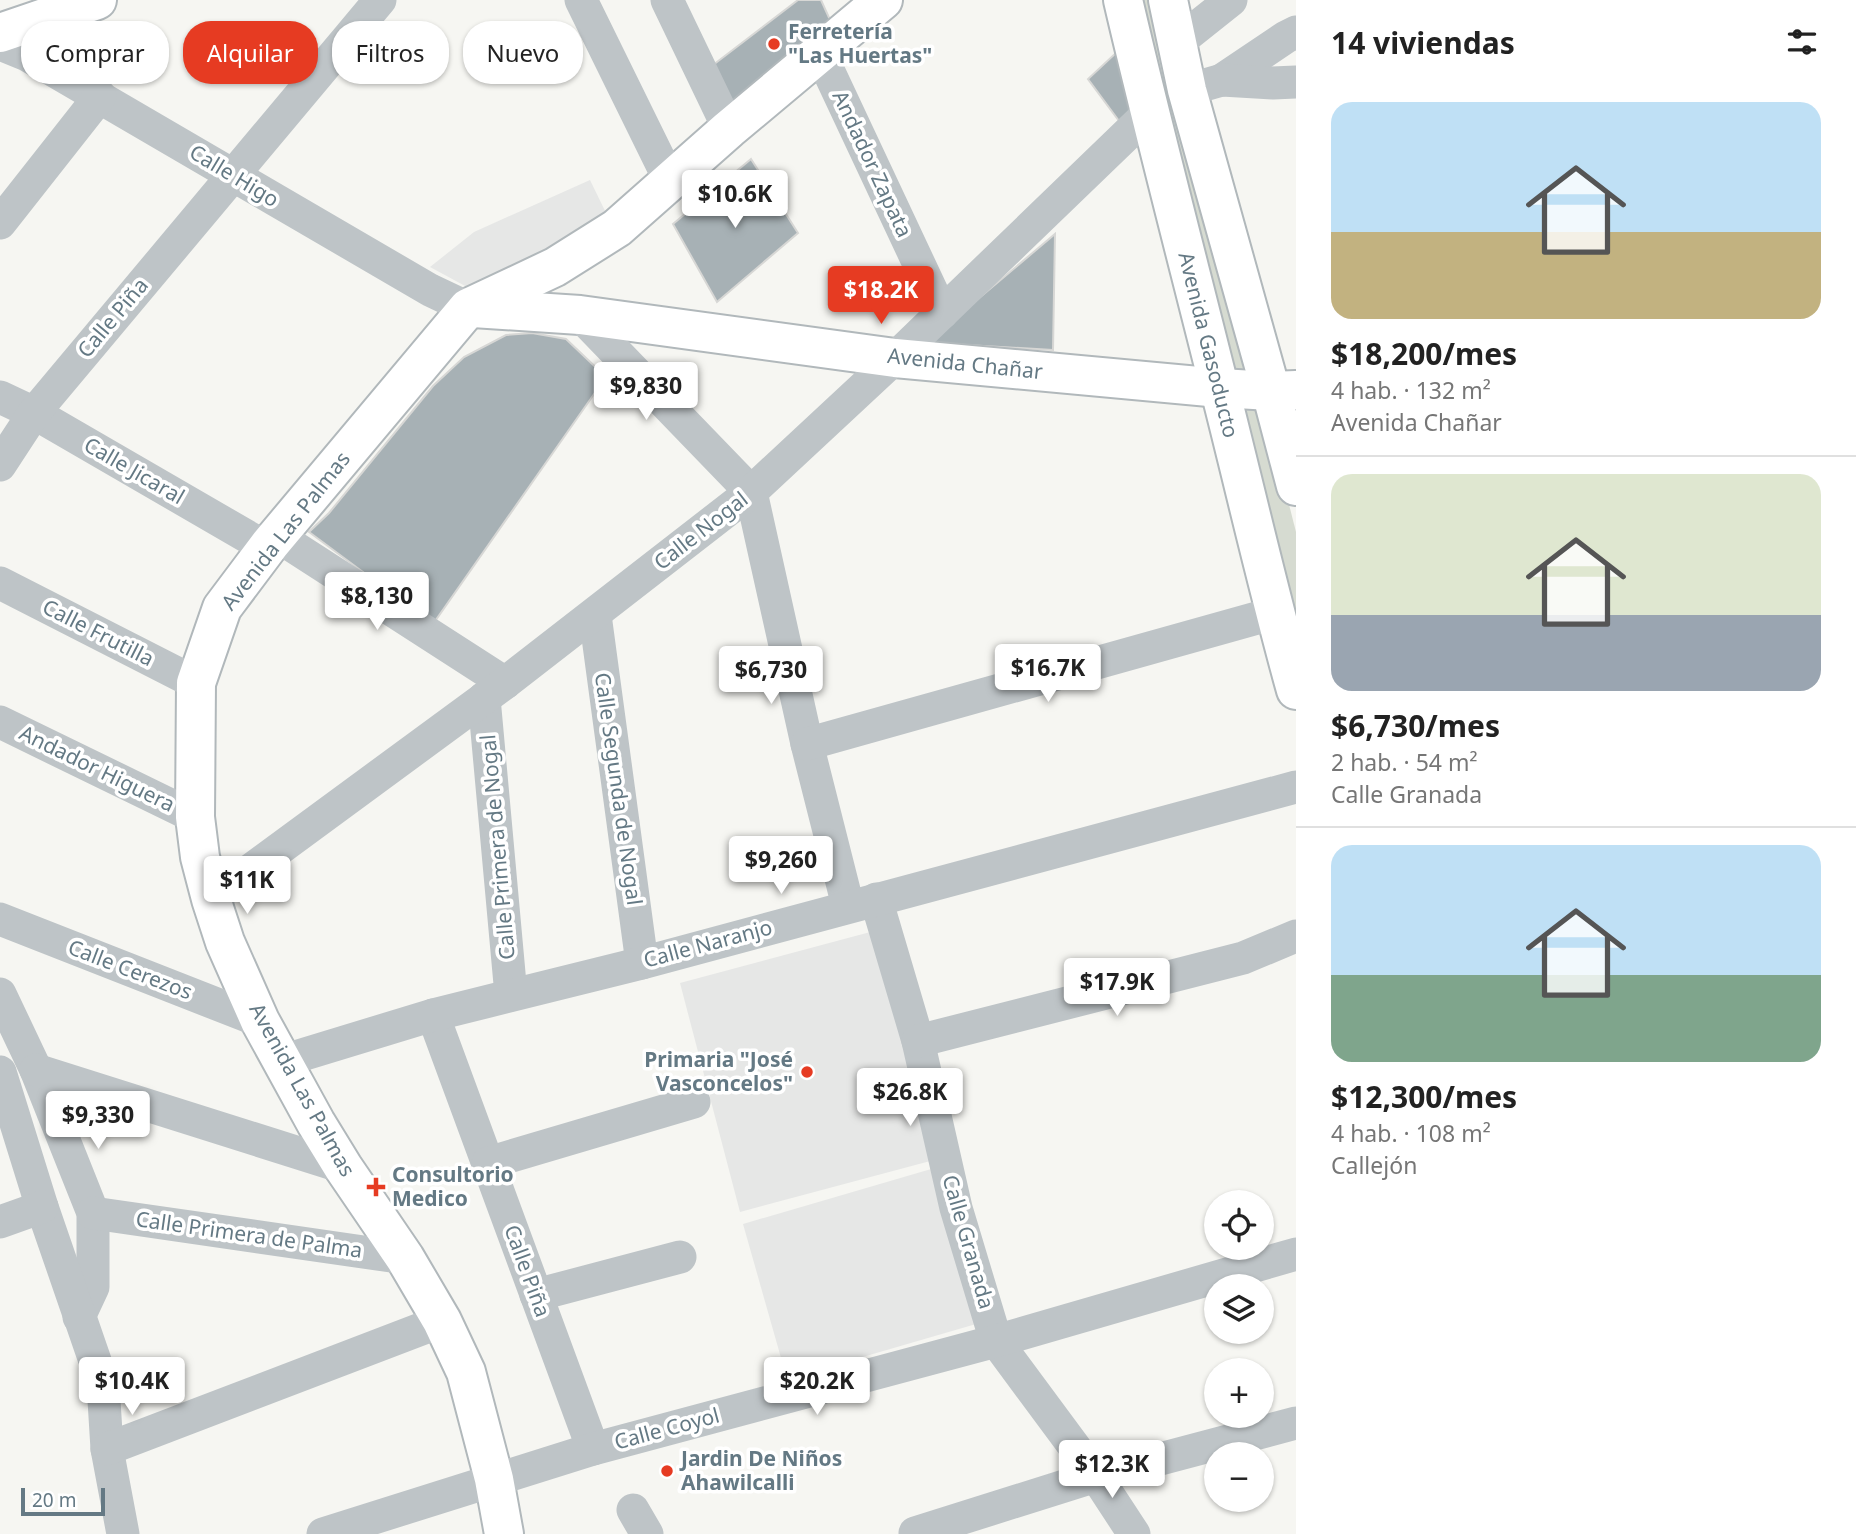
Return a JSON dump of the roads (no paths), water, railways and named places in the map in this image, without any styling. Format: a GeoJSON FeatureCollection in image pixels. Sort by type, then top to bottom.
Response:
{"type":"FeatureCollection","features":[{"type":"Feature","properties":{"kind":"street"},"geometry":{"type":"LineString","coordinates":[[0,33],[97,0]]}},
{"type":"Feature","properties":{"kind":"street","name":"Calle Piña"},"geometry":{"type":"LineString","coordinates":[[0,465],[34,413],[380,0]]}},
{"type":"Feature","properties":{"kind":"street"},"geometry":{"type":"LineString","coordinates":[[581,0],[670,181]]}},
{"type":"Feature","properties":{"kind":"street"},"geometry":{"type":"LineString","coordinates":[[667,0],[729,129]]}},
{"type":"Feature","properties":{"kind":"street","name":"Avenida Las Palmas"},"geometry":{"type":"LineString","coordinates":[[504,1534],[494,1479],[466,1373],[442,1321],[405,1258],[316,1123],[260,1021],[225,943],[200,857],[195,817],[196,683],[222,608],[272,542],[468,308],[555,267],[617,228],[729,129],[883,0]]}},
{"type":"Feature","properties":{"kind":"street","name":"Avenida Gasoducto"},"geometry":{"type":"LineString","coordinates":[[1123,0],[1149,113],[1296,690]]}},
{"type":"Feature","properties":{"kind":"street"},"geometry":{"type":"LineString","coordinates":[[1168,0],[1177,43],[1204,85],[1284,390],[1296,485]]}},
{"type":"Feature","properties":{"kind":"street"},"geometry":{"type":"LineString","coordinates":[[1177,43],[1188,0]]}},
{"type":"Feature","properties":{"kind":"street"},"geometry":{"type":"LineString","coordinates":[[1177,43],[1231,0]]}},
{"type":"Feature","properties":{"kind":"street"},"geometry":{"type":"LineString","coordinates":[[1204,85],[1296,32]]}},
{"type":"Feature","properties":{"kind":"street","name":"Calle Higo"},"geometry":{"type":"LineString","coordinates":[[0,44],[27,55],[100,96],[430,290],[468,308]]}},
{"type":"Feature","properties":{"kind":"street","name":"Andador Zapata"},"geometry":{"type":"LineString","coordinates":[[820,53],[942,313]]}},
{"type":"Feature","properties":{"kind":"street"},"geometry":{"type":"LineString","coordinates":[[1204,85],[1296,82]]}},
{"type":"Feature","properties":{"kind":"street"},"geometry":{"type":"LineString","coordinates":[[0,223],[100,96]]}},
{"type":"Feature","properties":{"kind":"street","name":"Calle Nogal"},"geometry":{"type":"LineString","coordinates":[[211,899],[495,691],[751,492],[895,358],[1149,113]]}},
{"type":"Feature","properties":{"kind":"street","name":"Avenida Chañar"},"geometry":{"type":"LineString","coordinates":[[468,308],[580,315],[895,358],[1220,388],[1284,390]]}},
{"type":"Feature","properties":{"kind":"street"},"geometry":{"type":"LineString","coordinates":[[580,315],[751,492]]}},
{"type":"Feature","properties":{"kind":"street","name":"Calle Jicaral"},"geometry":{"type":"LineString","coordinates":[[0,397],[272,542],[495,691]]}},
{"type":"Feature","properties":{"kind":"street","name":"Calle Granada"},"geometry":{"type":"LineString","coordinates":[[751,492],[807,744],[862,902],[918,1041],[956,1208],[996,1341],[1096,1476],[1134,1534]]}},
{"type":"Feature","properties":{"kind":"street","name":"Calle Frutilla"},"geometry":{"type":"LineString","coordinates":[[0,583],[196,683]]}},
{"type":"Feature","properties":{"kind":"street"},"geometry":{"type":"LineString","coordinates":[[807,744],[1275,613]]}},
{"type":"Feature","properties":{"kind":"street","name":"Calle Segunda de Nogal"},"geometry":{"type":"LineString","coordinates":[[595,615],[642,963]]}},
{"type":"Feature","properties":{"kind":"street","name":"Calle Primera de Nogal"},"geometry":{"type":"LineString","coordinates":[[495,691],[511,995]]}},
{"type":"Feature","properties":{"kind":"street","name":"Andador Higuera"},"geometry":{"type":"LineString","coordinates":[[0,722],[195,817]]}},
{"type":"Feature","properties":{"kind":"street","name":"Calle Naranjo"},"geometry":{"type":"LineString","coordinates":[[282,1061],[433,1015],[642,963],[1296,787]]}},
{"type":"Feature","properties":{"kind":"street","name":"Calle Cerezos"},"geometry":{"type":"LineString","coordinates":[[0,919],[260,1021]]}},
{"type":"Feature","properties":{"kind":"street"},"geometry":{"type":"LineString","coordinates":[[918,1041],[1243,958],[1296,936]]}},
{"type":"Feature","properties":{"kind":"street"},"geometry":{"type":"LineString","coordinates":[[0,994],[36,1070],[93,1213],[93,1287],[79,1317]]}},
{"type":"Feature","properties":{"kind":"street","name":"Calle Piña"},"geometry":{"type":"LineString","coordinates":[[433,1015],[593,1449]]}},
{"type":"Feature","properties":{"kind":"street"},"geometry":{"type":"LineString","coordinates":[[36,1070],[343,1167]]}},
{"type":"Feature","properties":{"kind":"street"},"geometry":{"type":"LineString","coordinates":[[0,1072],[42,1207],[103,1384],[107,1449],[123,1534]]}},
{"type":"Feature","properties":{"kind":"street"},"geometry":{"type":"LineString","coordinates":[[488,1163],[694,1102]]}},
{"type":"Feature","properties":{"kind":"street"},"geometry":{"type":"LineString","coordinates":[[0,1222],[42,1207]]}},
{"type":"Feature","properties":{"kind":"street","name":"Calle Primera de Palma"},"geometry":{"type":"LineString","coordinates":[[93,1213],[405,1258]]}},
{"type":"Feature","properties":{"kind":"street","name":"Calle Coyol"},"geometry":{"type":"LineString","coordinates":[[323,1534],[593,1449],[996,1341],[1296,1254]]}},
{"type":"Feature","properties":{"kind":"street"},"geometry":{"type":"LineString","coordinates":[[536,1295],[680,1257]]}},
{"type":"Feature","properties":{"kind":"street"},"geometry":{"type":"LineString","coordinates":[[107,1449],[442,1321]]}},
{"type":"Feature","properties":{"kind":"street"},"geometry":{"type":"LineString","coordinates":[[915,1533],[1096,1476],[1296,1423]]}},
{"type":"Feature","properties":{"kind":"place","name":"Ferretería \"Las Huertas\""},"geometry":{"type":"Point","coordinates":[774,44]}},
{"type":"Feature","properties":{"kind":"place","name":"Primaria \"José Vasconcelos\""},"geometry":{"type":"Point","coordinates":[807,1072]}},
{"type":"Feature","properties":{"kind":"place","name":"Consultorio Medico"},"geometry":{"type":"Point","coordinates":[376,1187]}},
{"type":"Feature","properties":{"kind":"place","name":"Jardin De Niños Ahawilcalli"},"geometry":{"type":"Point","coordinates":[667,1471]}}]}
